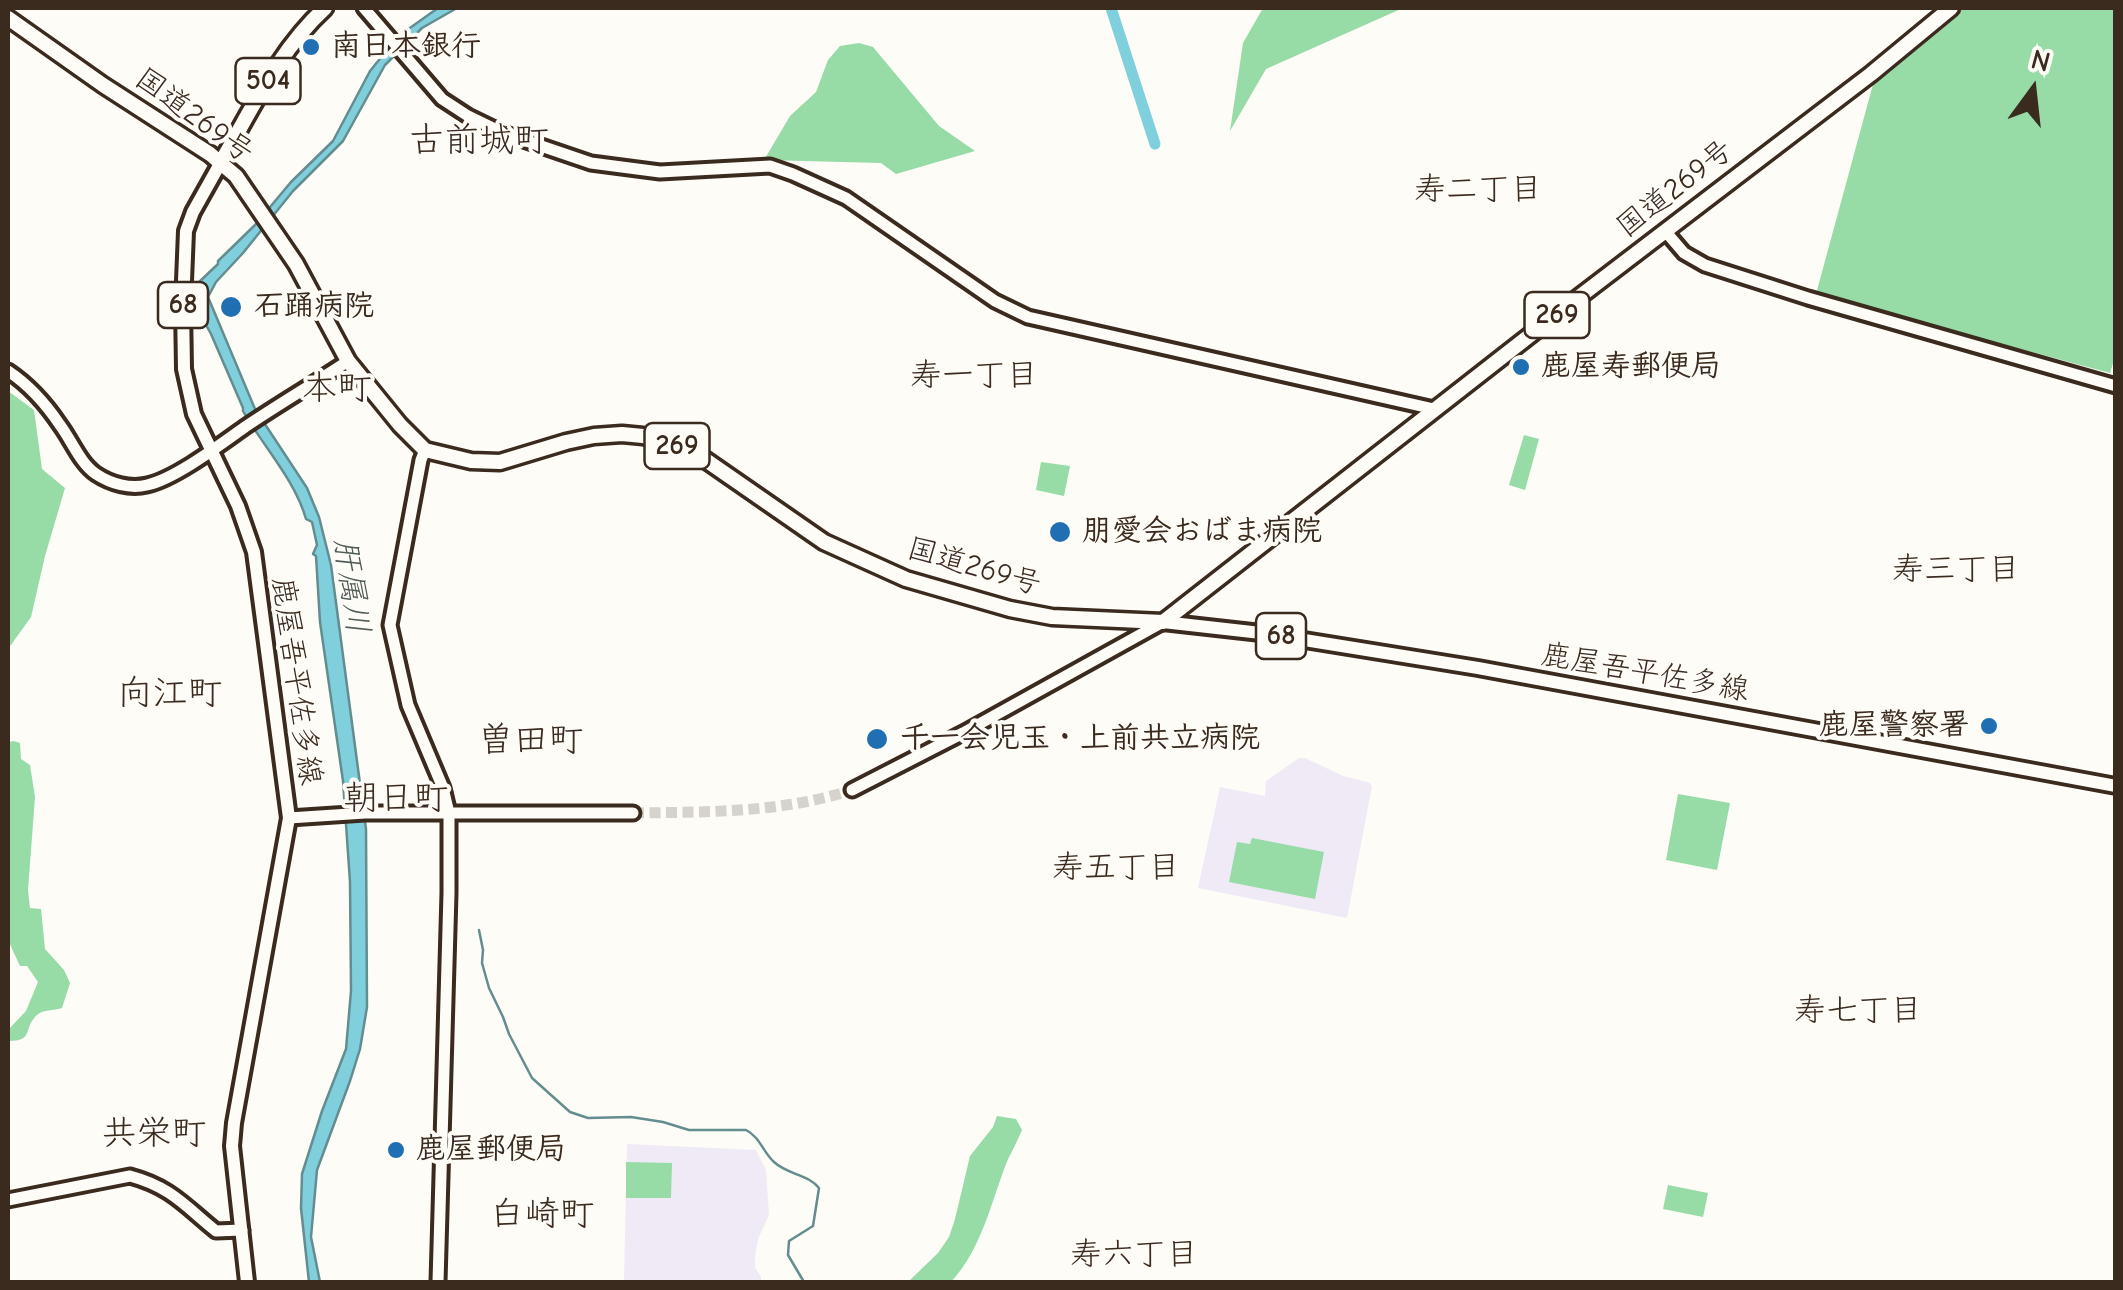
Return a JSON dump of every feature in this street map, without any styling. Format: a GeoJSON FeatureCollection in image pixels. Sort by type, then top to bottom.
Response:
{"type":"FeatureCollection","features":[{"type":"Feature","properties":{"kind":"highway","name":"504"},"geometry":{"type":"LineString","coordinates":[[221,162],[291,44],[325,8]]}},
{"type":"Feature","properties":{"kind":"highway","name":"国道269号"},"geometry":{"type":"LineString","coordinates":[[8,18],[236,176],[296,264],[348,360],[400,426],[425,450],[452,458],[500,462],[594,436],[643,436],[697,454],[824,542],[906,580],[1052,617],[1163,622],[1871,74],[1950,8]]}},
{"type":"Feature","properties":{"kind":"main road","name":"鹿屋吾平佐多線"},"geometry":{"type":"LineString","coordinates":[[221,162],[186,232],[184,369],[194,414],[238,506],[254,552],[289,818],[234,1123],[232,1146],[247,1282]]}},
{"type":"Feature","properties":{"kind":"main road","name":"鹿屋吾平佐多線"},"geometry":{"type":"LineString","coordinates":[[1163,622],[1261,633],[1478,668],[2116,786]]}},
{"type":"Feature","properties":{"kind":"street"},"geometry":{"type":"LineString","coordinates":[[364,8],[442,99],[503,132],[591,164],[660,172],[770,166],[846,198],[995,301],[1028,318],[1434,409]]}},
{"type":"Feature","properties":{"kind":"street"},"geometry":{"type":"LineString","coordinates":[[1666,232],[1684,253],[1718,270],[2116,386]]}},
{"type":"Feature","properties":{"kind":"street"},"geometry":{"type":"LineString","coordinates":[[8,371],[24,382],[48,410],[94,473],[122,486],[142,487],[212,451],[348,360]]}},
{"type":"Feature","properties":{"kind":"street"},"geometry":{"type":"LineString","coordinates":[[425,450],[390,625],[408,705],[443,788],[449,813],[438,1282]]}},
{"type":"Feature","properties":{"kind":"street"},"geometry":{"type":"LineString","coordinates":[[1121,622],[1126,642]]}},
{"type":"Feature","properties":{"kind":"street"},"geometry":{"type":"LineString","coordinates":[[852,790],[1163,622]]}},
{"type":"Feature","properties":{"kind":"street"},"geometry":{"type":"LineString","coordinates":[[289,818],[365,813],[633,813]]}},
{"type":"Feature","properties":{"kind":"street"},"geometry":{"type":"LineString","coordinates":[[8,1200],[130,1176],[179,1198],[216,1231],[242,1230]]}},
{"type":"Feature","properties":{"kind":"shaded area"},"geometry":{"type":"Polygon","coordinates":[[[1299,758],[1372,786],[1347,918],[1198,888],[1220,787],[1265,796],[1266,781],[1299,758]]]}},
{"type":"Feature","properties":{"kind":"shaded area"},"geometry":{"type":"Polygon","coordinates":[[[627,1144],[756,1150],[766,1170],[769,1215],[755,1257],[761,1282],[624,1282],[627,1144]]]}},
{"type":"Feature","properties":{"kind":"green space"},"geometry":{"type":"Polygon","coordinates":[[[1263,8],[1403,8],[1266,69],[1230,131],[1243,43],[1263,8]]]}},
{"type":"Feature","properties":{"kind":"green space"},"geometry":{"type":"Polygon","coordinates":[[[1961,8],[2115,8],[2116,354],[2110,373],[1816,294],[1875,77],[1961,8]]]}},
{"type":"Feature","properties":{"kind":"green space"},"geometry":{"type":"Polygon","coordinates":[[[859,43],[873,47],[939,126],[975,151],[896,174],[881,163],[764,160],[790,116],[816,92],[828,60],[840,46],[859,43]]]}},
{"type":"Feature","properties":{"kind":"green space"},"geometry":{"type":"Polygon","coordinates":[[[8,391],[34,410],[42,469],[65,488],[31,617],[8,649],[8,391]]]}},
{"type":"Feature","properties":{"kind":"green space"},"geometry":{"type":"Polygon","coordinates":[[[1524,435],[1539,439],[1525,490],[1509,485],[1524,435]]]}},
{"type":"Feature","properties":{"kind":"green space"},"geometry":{"type":"Polygon","coordinates":[[[1041,462],[1070,466],[1064,496],[1036,490],[1041,462]]]}},
{"type":"Feature","properties":{"kind":"green space"},"geometry":{"type":"Polygon","coordinates":[[[8,742],[20,743],[21,759],[30,765],[35,797],[30,908],[41,909],[45,949],[70,983],[62,1008],[40,1013],[22,1039],[8,1041],[8,1030],[26,1011],[38,982],[27,966],[20,966],[8,940],[8,742]]]}},
{"type":"Feature","properties":{"kind":"green space"},"geometry":{"type":"Polygon","coordinates":[[[1678,794],[1730,803],[1717,870],[1666,860],[1678,794]]]}},
{"type":"Feature","properties":{"kind":"green space"},"geometry":{"type":"Polygon","coordinates":[[[1252,838],[1324,852],[1315,899],[1229,882],[1237,842],[1250,844],[1252,838]]]}},
{"type":"Feature","properties":{"kind":"green space"},"geometry":{"type":"Polygon","coordinates":[[[997,1116],[1016,1119],[1022,1130],[971,1254],[951,1282],[908,1282],[949,1237],[970,1156],[997,1116]]]}},
{"type":"Feature","properties":{"kind":"green space"},"geometry":{"type":"Polygon","coordinates":[[[626,1162],[672,1163],[671,1198],[626,1198],[626,1162]]]}},
{"type":"Feature","properties":{"kind":"green space"},"geometry":{"type":"Polygon","coordinates":[[[1668,1185],[1708,1193],[1703,1217],[1663,1209],[1668,1185]]]}},
{"type":"Feature","properties":{"kind":"water"},"geometry":{"type":"Polygon","coordinates":[[[438,8],[457,8],[422,28],[385,65],[343,141],[293,191],[216,282],[208,297],[255,409],[307,488],[319,517],[331,565],[366,829],[367,1007],[360,1049],[317,1170],[311,1237],[320,1282],[309,1282],[301,1208],[302,1174],[346,1049],[351,991],[350,882],[343,781],[320,622],[313,554],[317,545],[312,522],[306,519],[287,477],[243,411],[195,305],[197,284],[333,141],[370,71],[387,50],[438,8]]]}},
{"type":"Feature","properties":{"kind":"waterway"},"geometry":{"type":"LineString","coordinates":[[1111,8],[1155,144]]}},
{"type":"Feature","properties":{"kind":"waterway"},"geometry":{"type":"LineString","coordinates":[[479,930],[489,988],[509,1034],[532,1078],[570,1112],[588,1118],[631,1117],[689,1130],[746,1130],[774,1162],[819,1188],[813,1226],[789,1241],[788,1255],[804,1282]]}},
{"type":"Feature","properties":{"kind":"tunnel"},"geometry":{"type":"LineString","coordinates":[[633,813],[771,807],[852,790]]}},
{"type":"Feature","properties":{"kind":"place","name":"南日本銀行"},"geometry":{"type":"Point","coordinates":[311,47]}},
{"type":"Feature","properties":{"kind":"place","name":"石踊病院"},"geometry":{"type":"Point","coordinates":[231,307]}},
{"type":"Feature","properties":{"kind":"place","name":"鹿屋寿郵便局"},"geometry":{"type":"Point","coordinates":[1521,367]}},
{"type":"Feature","properties":{"kind":"place","name":"朋愛会おばま病院"},"geometry":{"type":"Point","coordinates":[1060,532]}},
{"type":"Feature","properties":{"kind":"place","name":"鹿屋警察署"},"geometry":{"type":"Point","coordinates":[1989,726]}},
{"type":"Feature","properties":{"kind":"place","name":"千一会児玉・上前共立病院"},"geometry":{"type":"Point","coordinates":[877,739]}},
{"type":"Feature","properties":{"kind":"place","name":"鹿屋郵便局"},"geometry":{"type":"Point","coordinates":[396,1150]}},
{"type":"Feature","properties":{"kind":"district","name":"古前城町"},"geometry":{"type":"Point","coordinates":[479,141]}},
{"type":"Feature","properties":{"kind":"district","name":"寿二丁目"},"geometry":{"type":"Point","coordinates":[1478,190]}},
{"type":"Feature","properties":{"kind":"district","name":"寿一丁目"},"geometry":{"type":"Point","coordinates":[974,376]}},
{"type":"Feature","properties":{"kind":"district","name":"本町"},"geometry":{"type":"Point","coordinates":[337,389]}},
{"type":"Feature","properties":{"kind":"district","name":"寿三丁目"},"geometry":{"type":"Point","coordinates":[1956,570]}},
{"type":"Feature","properties":{"kind":"district","name":"向江町"},"geometry":{"type":"Point","coordinates":[170,694]}},
{"type":"Feature","properties":{"kind":"district","name":"曽田町"},"geometry":{"type":"Point","coordinates":[531,741]}},
{"type":"Feature","properties":{"kind":"district","name":"朝日町"},"geometry":{"type":"Point","coordinates":[396,799]}},
{"type":"Feature","properties":{"kind":"district","name":"寿五丁目"},"geometry":{"type":"Point","coordinates":[1116,868]}},
{"type":"Feature","properties":{"kind":"district","name":"寿七丁目"},"geometry":{"type":"Point","coordinates":[1858,1011]}},
{"type":"Feature","properties":{"kind":"district","name":"共栄町"},"geometry":{"type":"Point","coordinates":[154,1134]}},
{"type":"Feature","properties":{"kind":"district","name":"白崎町"},"geometry":{"type":"Point","coordinates":[542,1215]}},
{"type":"Feature","properties":{"kind":"district","name":"寿六丁目"},"geometry":{"type":"Point","coordinates":[1134,1255]}},
{"type":"Feature","properties":{"kind":"water label","name":"肝属川"},"geometry":{"type":"Point","coordinates":[351,586]}}]}
